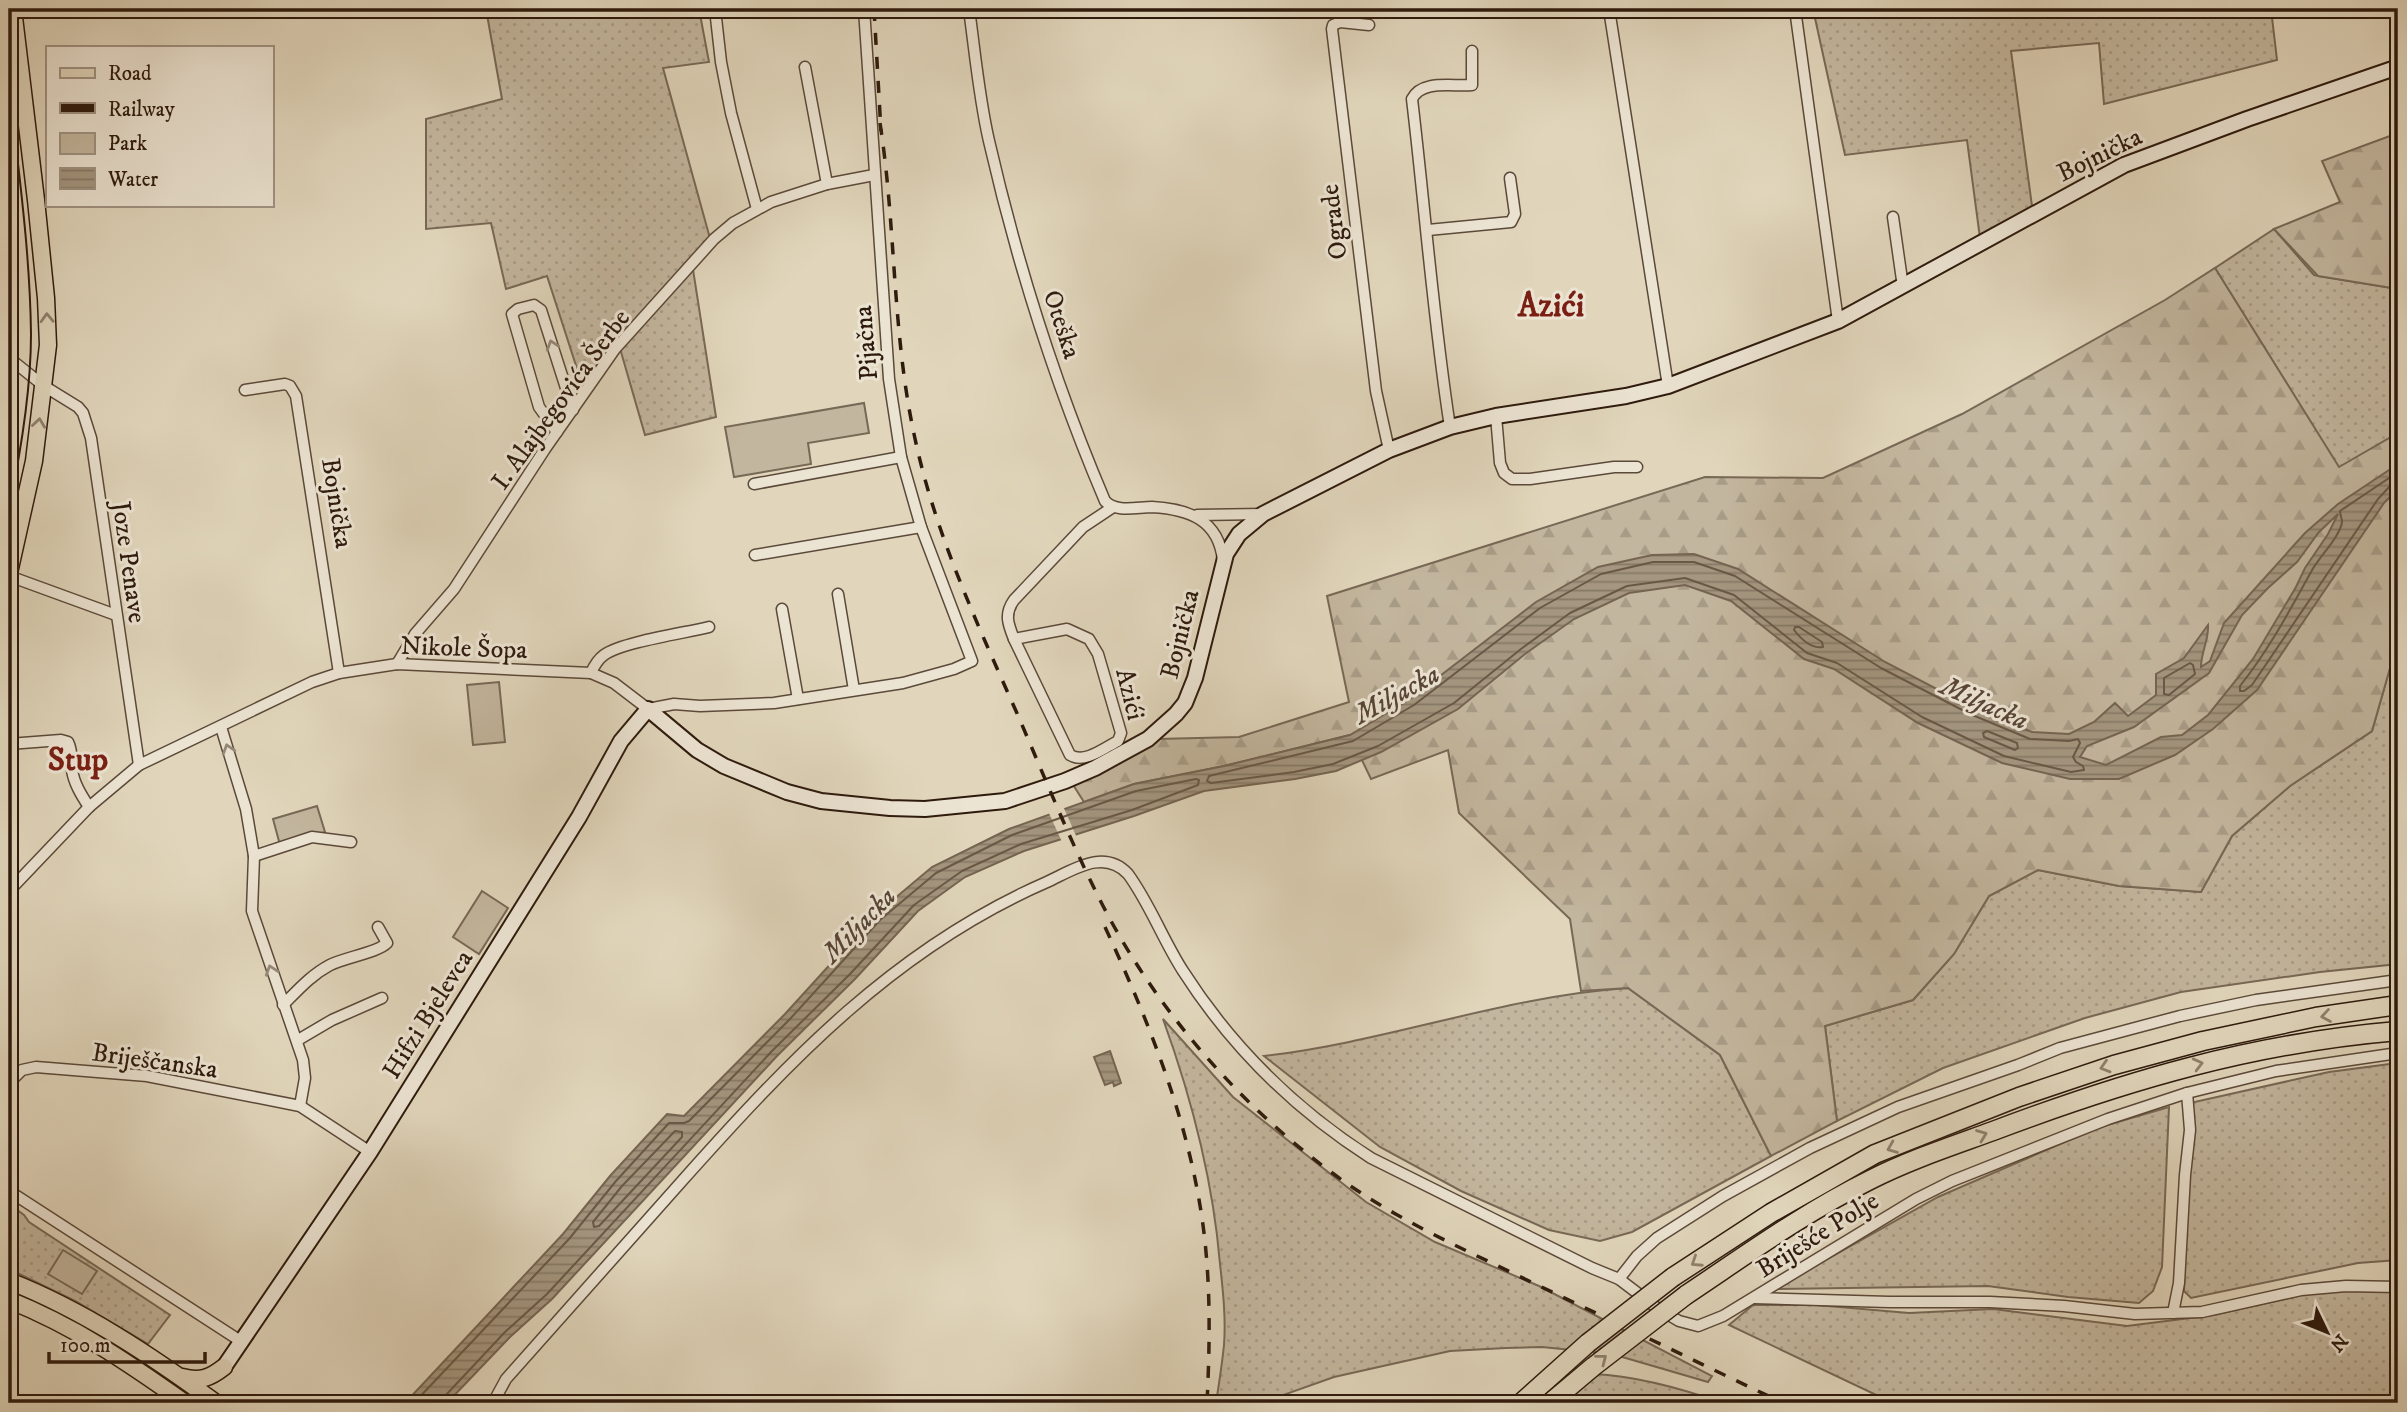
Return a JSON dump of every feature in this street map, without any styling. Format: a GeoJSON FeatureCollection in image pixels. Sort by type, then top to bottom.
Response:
{"type":"FeatureCollection","features":[{"type":"Feature","properties":{"kind":"highway"},"geometry":{"type":"LineString","coordinates":[[1521,1403],[1632,1307],[1673,1277],[1771,1213],[1875,1154],[2093,1071],[2203,1041],[2316,1017],[2398,1005]]}},
{"type":"Feature","properties":{"kind":"highway"},"geometry":{"type":"LineString","coordinates":[[1550,1403],[1686,1296],[1798,1219],[1871,1179],[2065,1104],[2151,1076],[2236,1054],[2368,1033],[2398,1031]]}},
{"type":"Feature","properties":{"kind":"highway"},"geometry":{"type":"LineString","coordinates":[[1510,1403],[1562,1366]]}},
{"type":"Feature","properties":{"kind":"main road"},"geometry":{"type":"LineString","coordinates":[[9,574],[34,461],[48,345],[46,298],[13,9]]}},
{"type":"Feature","properties":{"kind":"main road","name":"Bojnička"},"geometry":{"type":"LineString","coordinates":[[648,709],[697,750],[724,766],[787,792],[821,801],[907,809],[1005,801],[1065,781],[1148,739],[1176,715],[1191,691],[1223,561],[1231,543],[1263,514],[1389,450],[1450,426],[1496,416],[1626,396],[1668,386],[1838,321],[2124,165],[2398,67]]}},
{"type":"Feature","properties":{"kind":"main road"},"geometry":{"type":"LineString","coordinates":[[9,248],[9,358]]}},
{"type":"Feature","properties":{"kind":"main road","name":"Hifzi Bjelevca"},"geometry":{"type":"LineString","coordinates":[[224,1367],[370,1152],[579,817],[621,741],[648,709]]}},
{"type":"Feature","properties":{"kind":"main road"},"geometry":{"type":"LineString","coordinates":[[9,1281],[47,1297],[105,1329],[178,1375],[216,1403]]}},
{"type":"Feature","properties":{"kind":"main road"},"geometry":{"type":"LineString","coordinates":[[9,1300],[64,1324],[109,1350],[185,1403]]}},
{"type":"Feature","properties":{"kind":"main road"},"geometry":{"type":"LineString","coordinates":[[178,1375],[200,1381],[224,1367]]}},
{"type":"Feature","properties":{"kind":"main road"},"geometry":{"type":"LineString","coordinates":[[224,1367],[219,1384],[227,1403]]}},
{"type":"Feature","properties":{"kind":"street"},"geometry":{"type":"LineString","coordinates":[[715,9],[721,62],[731,113],[757,209]]}},
{"type":"Feature","properties":{"kind":"street","name":"Pijačna"},"geometry":{"type":"LineString","coordinates":[[854,690],[902,683],[954,669],[972,661],[921,527],[901,457],[889,379],[864,9]]}},
{"type":"Feature","properties":{"kind":"street","name":"Oteška"},"geometry":{"type":"LineString","coordinates":[[969,9],[989,138],[1010,224],[1080,442],[1105,501],[1113,508]]}},
{"type":"Feature","properties":{"kind":"street"},"geometry":{"type":"LineString","coordinates":[[1609,9],[1668,386]]}},
{"type":"Feature","properties":{"kind":"street"},"geometry":{"type":"LineString","coordinates":[[1795,9],[1838,321]]}},
{"type":"Feature","properties":{"kind":"street","name":"Ograde"},"geometry":{"type":"LineString","coordinates":[[1369,25],[1337,23],[1332,29],[1376,391],[1389,450]]}},
{"type":"Feature","properties":{"kind":"street"},"geometry":{"type":"LineString","coordinates":[[1450,426],[1437,347],[1412,99],[1415,91],[1423,87],[1472,85],[1472,51]]}},
{"type":"Feature","properties":{"kind":"street"},"geometry":{"type":"LineString","coordinates":[[805,67],[827,184]]}},
{"type":"Feature","properties":{"kind":"street","name":"I. Alajbegovića Šerbe"},"geometry":{"type":"LineString","coordinates":[[397,664],[415,634],[454,589],[615,349],[714,239],[733,223],[757,209],[827,184],[874,174]]}},
{"type":"Feature","properties":{"kind":"street"},"geometry":{"type":"LineString","coordinates":[[1427,230],[1511,222],[1515,214],[1510,178]]}},
{"type":"Feature","properties":{"kind":"street"},"geometry":{"type":"LineString","coordinates":[[1893,217],[1903,287]]}},
{"type":"Feature","properties":{"kind":"street"},"geometry":{"type":"LineString","coordinates":[[557,432],[540,407],[512,314],[518,309],[534,305],[541,310],[573,410]]}},
{"type":"Feature","properties":{"kind":"street","name":"Joze Penave"},"geometry":{"type":"LineString","coordinates":[[9,358],[83,413],[91,438],[139,765]]}},
{"type":"Feature","properties":{"kind":"street","name":"Bojnička"},"geometry":{"type":"LineString","coordinates":[[245,390],[285,384],[296,396],[340,673]]}},
{"type":"Feature","properties":{"kind":"street"},"geometry":{"type":"LineString","coordinates":[[1496,416],[1500,463],[1504,473],[1512,479],[1530,479],[1614,467],[1637,467]]}},
{"type":"Feature","properties":{"kind":"street"},"geometry":{"type":"LineString","coordinates":[[754,484],[901,457]]}},
{"type":"Feature","properties":{"kind":"street"},"geometry":{"type":"LineString","coordinates":[[1113,508],[1153,507],[1195,515],[1263,514]]}},
{"type":"Feature","properties":{"kind":"street","name":"Azići"},"geometry":{"type":"LineString","coordinates":[[1014,639],[1067,629],[1089,639],[1098,654],[1118,716],[1121,733],[1118,741],[1084,758],[1070,755],[1014,639],[1006,614],[1014,600],[1083,527],[1113,508]]}},
{"type":"Feature","properties":{"kind":"street"},"geometry":{"type":"LineString","coordinates":[[1195,515],[1204,520],[1214,533],[1222,549],[1223,561]]}},
{"type":"Feature","properties":{"kind":"street"},"geometry":{"type":"LineString","coordinates":[[755,555],[921,527]]}},
{"type":"Feature","properties":{"kind":"street"},"geometry":{"type":"LineString","coordinates":[[9,574],[116,615]]}},
{"type":"Feature","properties":{"kind":"street"},"geometry":{"type":"LineString","coordinates":[[648,709],[674,704],[761,704],[854,690],[838,594]]}},
{"type":"Feature","properties":{"kind":"street"},"geometry":{"type":"LineString","coordinates":[[782,609],[798,699]]}},
{"type":"Feature","properties":{"kind":"street"},"geometry":{"type":"LineString","coordinates":[[591,673],[598,659],[606,653],[709,627]]}},
{"type":"Feature","properties":{"kind":"street","name":"Nikole Šopa"},"geometry":{"type":"LineString","coordinates":[[9,891],[89,807],[139,765],[312,682],[340,673],[397,664],[591,673],[614,683],[648,709]]}},
{"type":"Feature","properties":{"kind":"street"},"geometry":{"type":"LineString","coordinates":[[221,727],[246,809],[254,856],[252,911],[283,1005],[298,1040],[305,1079],[300,1105],[370,1152]]}},
{"type":"Feature","properties":{"kind":"street"},"geometry":{"type":"LineString","coordinates":[[9,744],[61,740],[68,742],[72,750],[72,771],[76,785],[89,807]]}},
{"type":"Feature","properties":{"kind":"street"},"geometry":{"type":"LineString","coordinates":[[254,856],[312,836],[351,842]]}},
{"type":"Feature","properties":{"kind":"street"},"geometry":{"type":"LineString","coordinates":[[493,1403],[506,1379],[740,1115],[843,1013],[906,963],[966,923],[1010,898],[1095,861],[1114,862],[1128,874],[1181,968],[1206,1006],[1260,1068],[1338,1137],[1371,1158],[1619,1279],[1669,1316],[1689,1325],[1708,1324],[1754,1298]]}},
{"type":"Feature","properties":{"kind":"street"},"geometry":{"type":"LineString","coordinates":[[9,866],[17,881]]}},
{"type":"Feature","properties":{"kind":"street"},"geometry":{"type":"LineString","coordinates":[[283,1005],[307,980],[330,965],[384,947],[386,938],[378,927]]}},
{"type":"Feature","properties":{"kind":"street"},"geometry":{"type":"LineString","coordinates":[[1619,1279],[1637,1256],[1657,1238],[1723,1196],[1810,1148],[1898,1107],[2060,1048],[2180,1016],[2256,1000],[2398,980]]}},
{"type":"Feature","properties":{"kind":"street"},"geometry":{"type":"LineString","coordinates":[[298,1040],[332,1020],[382,998]]}},
{"type":"Feature","properties":{"kind":"street","name":"Briješće Polje"},"geometry":{"type":"LineString","coordinates":[[1754,1298],[1881,1219],[1952,1181],[2108,1119],[2187,1093],[2276,1071],[2398,1053]]}},
{"type":"Feature","properties":{"kind":"street","name":"Briješčanska"},"geometry":{"type":"LineString","coordinates":[[9,1083],[22,1070],[50,1068],[147,1076],[300,1105]]}},
{"type":"Feature","properties":{"kind":"street"},"geometry":{"type":"LineString","coordinates":[[2173,1313],[2179,1283],[2190,1130],[2187,1093]]}},
{"type":"Feature","properties":{"kind":"street"},"geometry":{"type":"LineString","coordinates":[[9,1191],[242,1342]]}},
{"type":"Feature","properties":{"kind":"street","name":"Briješće Polje"},"geometry":{"type":"LineString","coordinates":[[1754,1298],[1889,1303],[1990,1301],[2135,1314],[2202,1312],[2301,1290],[2346,1286],[2398,1287]]}},
{"type":"Feature","properties":{"kind":"green space"},"geometry":{"type":"Polygon","coordinates":[[[486,9],[699,9],[709,62],[663,68],[711,242],[692,263],[716,417],[645,435],[619,345],[582,384],[547,276],[506,289],[491,223],[426,229],[426,119],[502,99],[486,9]]]}},
{"type":"Feature","properties":{"kind":"green space"},"geometry":{"type":"Polygon","coordinates":[[[1813,9],[2271,9],[2277,60],[2104,104],[2099,43],[2011,51],[2032,206],[1980,238],[1967,140],[1845,155],[1813,9]]]}},
{"type":"Feature","properties":{"kind":"green space"},"geometry":{"type":"Polygon","coordinates":[[[2398,133],[2398,289],[2318,276],[2274,229],[2340,202],[2322,161],[2398,133]]]}},
{"type":"Feature","properties":{"kind":"green space"},"geometry":{"type":"Polygon","coordinates":[[[2274,229],[2314,275],[2398,289],[2398,433],[2339,468],[2215,268],[2274,229]]]}},
{"type":"Feature","properties":{"kind":"green space"},"geometry":{"type":"Polygon","coordinates":[[[2215,268],[2339,467],[2398,433],[2398,659],[2390,668],[2372,731],[2290,786],[2232,836],[2201,892],[2119,886],[2038,870],[1989,896],[1954,954],[1913,1000],[1825,1026],[1837,1121],[1771,1156],[1720,1055],[1628,988],[1581,991],[1570,919],[1459,813],[1448,750],[1371,779],[1350,735],[1224,766],[1134,784],[1084,802],[1070,780],[1157,739],[1239,737],[1349,702],[1327,596],[1705,477],[1823,478],[1962,414],[2165,300],[2215,268]]]}},
{"type":"Feature","properties":{"kind":"green space"},"geometry":{"type":"Polygon","coordinates":[[[864,403],[869,433],[808,443],[811,464],[734,477],[725,427],[864,403]]]}},
{"type":"Feature","properties":{"kind":"green space"},"geometry":{"type":"Polygon","coordinates":[[[2398,659],[2398,964],[2181,992],[2085,1018],[1943,1068],[1837,1121],[1825,1026],[1913,1000],[1954,954],[1989,896],[2038,870],[2119,886],[2201,892],[2232,836],[2290,786],[2372,731],[2390,668],[2398,659]]]}},
{"type":"Feature","properties":{"kind":"green space"},"geometry":{"type":"Polygon","coordinates":[[[499,682],[505,742],[473,745],[467,685],[499,682]]]}},
{"type":"Feature","properties":{"kind":"green space"},"geometry":{"type":"Polygon","coordinates":[[[317,806],[325,832],[280,845],[273,819],[317,806]]]}},
{"type":"Feature","properties":{"kind":"green space"},"geometry":{"type":"Polygon","coordinates":[[[482,891],[508,908],[479,954],[453,937],[482,891]]]}},
{"type":"Feature","properties":{"kind":"green space"},"geometry":{"type":"Polygon","coordinates":[[[1628,988],[1720,1055],[1771,1156],[1632,1232],[1600,1241],[1549,1230],[1461,1191],[1380,1147],[1264,1056],[1355,1041],[1537,1000],[1628,988]]]}},
{"type":"Feature","properties":{"kind":"green space"},"geometry":{"type":"Polygon","coordinates":[[[1163,1019],[1233,1097],[1366,1202],[1435,1242],[1539,1286],[1712,1376],[1708,1382],[1612,1354],[1542,1347],[1450,1351],[1334,1377],[1261,1403],[1216,1403],[1225,1325],[1217,1233],[1200,1140],[1163,1019]]]}},
{"type":"Feature","properties":{"kind":"green space"},"geometry":{"type":"Polygon","coordinates":[[[2398,1063],[2398,1260],[2358,1263],[2191,1298],[2184,1291],[2190,1103],[2329,1072],[2398,1063]]]}},
{"type":"Feature","properties":{"kind":"green space"},"geometry":{"type":"Polygon","coordinates":[[[2169,1107],[2162,1267],[2153,1291],[2139,1303],[1988,1286],[1774,1289],[1938,1197],[2097,1128],[2169,1107]]]}},
{"type":"Feature","properties":{"kind":"green space"},"geometry":{"type":"Polygon","coordinates":[[[9,1204],[29,1222],[170,1315],[148,1344],[75,1301],[9,1269],[9,1204]]]}},
{"type":"Feature","properties":{"kind":"green space"},"geometry":{"type":"Polygon","coordinates":[[[63,1250],[97,1271],[82,1294],[48,1274],[63,1250]]]}},
{"type":"Feature","properties":{"kind":"green space"},"geometry":{"type":"Polygon","coordinates":[[[2398,1283],[2398,1403],[1893,1403],[1729,1325],[1753,1305],[1816,1305],[1909,1313],[1993,1309],[2127,1326],[2214,1315],[2315,1292],[2398,1283]]]}},
{"type":"Feature","properties":{"kind":"green space"},"geometry":{"type":"Polygon","coordinates":[[[1594,1374],[1660,1384],[1723,1403],[1563,1403],[1594,1374]]]}},
{"type":"Feature","properties":{"kind":"water"},"geometry":{"type":"Polygon","coordinates":[[[2398,464],[2398,489],[2384,503],[2257,690],[2213,729],[2175,755],[2119,779],[2070,779],[2002,763],[1918,723],[1834,669],[1804,659],[1731,601],[1685,585],[1629,593],[1574,619],[1525,654],[1458,709],[1381,752],[1336,771],[1204,791],[1024,851],[965,877],[918,911],[855,979],[777,1056],[552,1299],[510,1337],[447,1403],[405,1403],[563,1234],[610,1176],[667,1114],[684,1116],[785,1014],[875,915],[932,867],[1009,829],[1134,784],[1224,766],[1350,735],[1410,699],[1536,602],[1598,567],[1652,555],[1694,554],[1738,569],[1885,662],[1973,708],[2032,732],[2069,734],[2094,722],[2115,703],[2128,716],[2156,695],[2156,674],[2184,658],[2208,625],[2201,667],[2210,661],[2224,623],[2305,533],[2338,504],[2398,464]],[[2338,514],[2319,532],[2297,562],[2242,615],[2209,673],[2134,727],[2087,746],[2080,757],[2106,765],[2161,737],[2182,735],[2208,715],[2253,659],[2305,568],[2338,514]]]}},
{"type":"Feature","properties":{"kind":"water"},"geometry":{"type":"Polygon","coordinates":[[[1110,1051],[1121,1083],[1114,1086],[1113,1082],[1105,1085],[1094,1057],[1110,1051]]]}},
{"type":"Feature","properties":{"kind":"pier"},"geometry":{"type":"Polygon","coordinates":[[[1063,806],[1077,838],[1062,842],[1048,811],[1063,806]]]}},
{"type":"Feature","properties":{"kind":"tram line"},"geometry":{"type":"LineString","coordinates":[[9,85],[26,240],[31,334],[24,421],[9,508]]}},
{"type":"Feature","properties":{"kind":"railway"},"geometry":{"type":"LineString","coordinates":[[874,9],[881,131]]}},
{"type":"Feature","properties":{"kind":"railway"},"geometry":{"type":"LineString","coordinates":[[880,123],[907,395],[922,470],[933,506],[971,609],[1076,850],[1121,939],[1147,980],[1207,1058],[1241,1094],[1313,1159],[1352,1187],[1440,1238],[1783,1403]]}},
{"type":"Feature","properties":{"kind":"railway"},"geometry":{"type":"LineString","coordinates":[[1105,927],[1164,1069],[1187,1143],[1195,1180],[1205,1241],[1208,1287],[1207,1403]]}},
{"type":"Feature","properties":{"kind":"district","name":"Azići"},"geometry":{"type":"Point","coordinates":[1551,304]}},
{"type":"Feature","properties":{"kind":"district","name":"Stup"},"geometry":{"type":"Point","coordinates":[78,758]}},
{"type":"Feature","properties":{"kind":"water label","name":"Miljacka"},"geometry":{"type":"Point","coordinates":[1396,693]}},
{"type":"Feature","properties":{"kind":"water label","name":"Miljacka"},"geometry":{"type":"Point","coordinates":[1985,702]}},
{"type":"Feature","properties":{"kind":"water label","name":"Miljacka"},"geometry":{"type":"Point","coordinates":[858,924]}}]}
